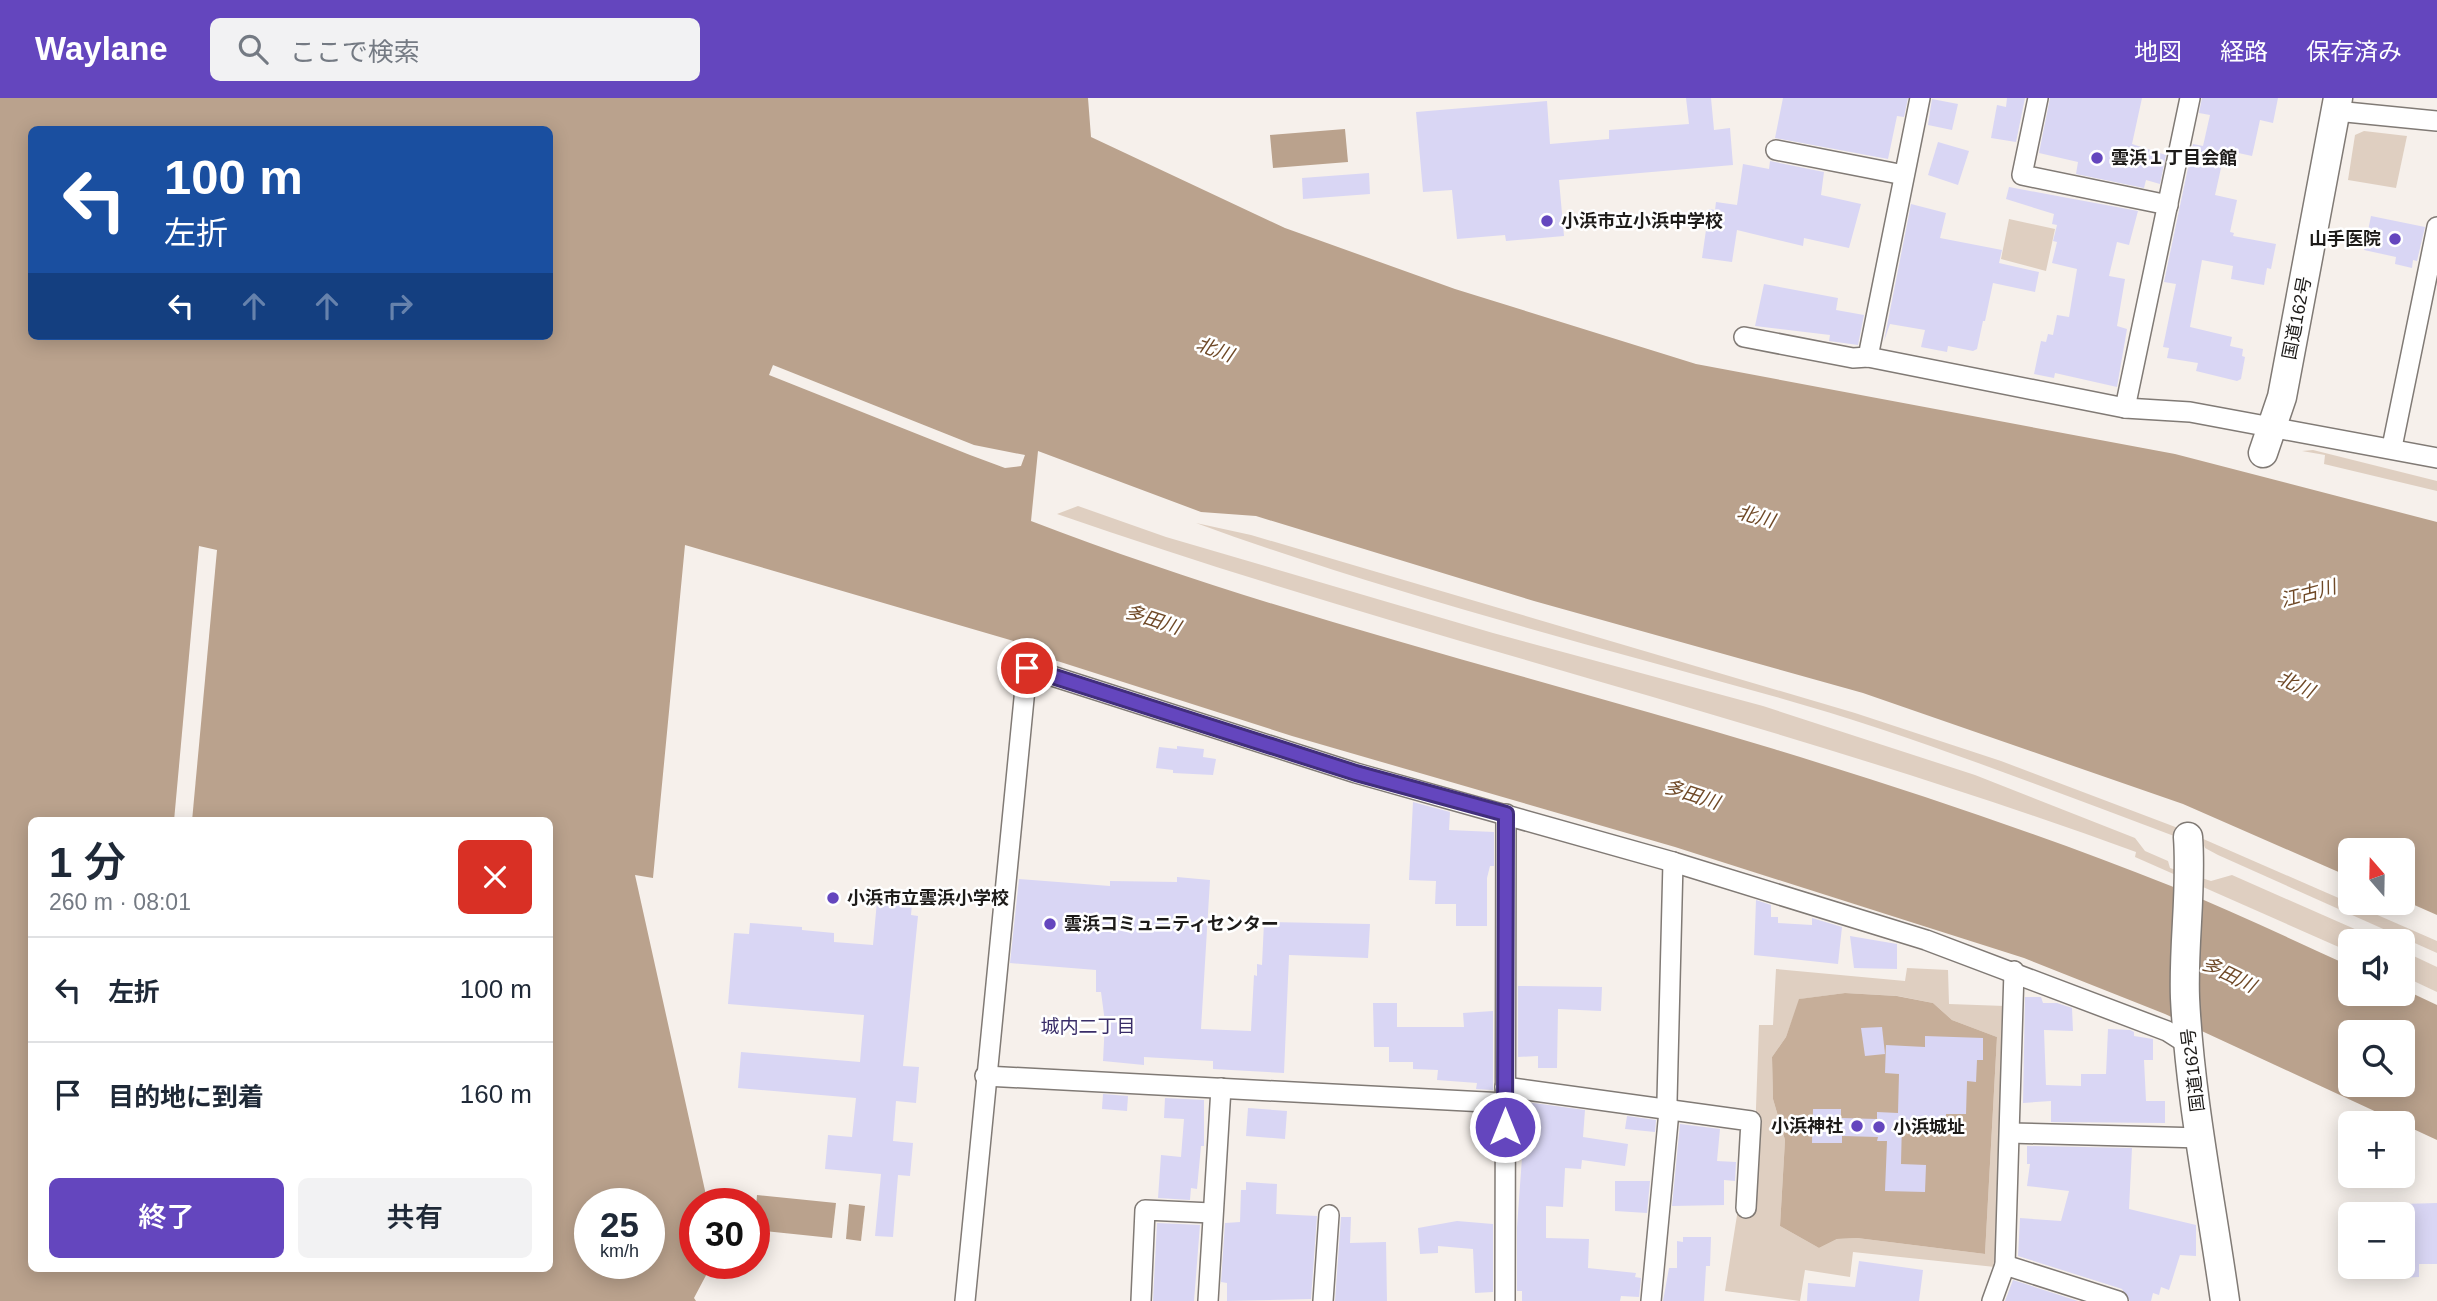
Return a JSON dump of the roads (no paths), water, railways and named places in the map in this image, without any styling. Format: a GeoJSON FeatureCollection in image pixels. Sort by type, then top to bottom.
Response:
{"type":"FeatureCollection","features":[{"type":"Feature","properties":{"kind":"highway","name":"国道162号"},"geometry":{"type":"LineString","coordinates":[[2267,440],[2282,397],[2337,101]]}},
{"type":"Feature","properties":{"kind":"highway","name":"国道162号"},"geometry":{"type":"LineString","coordinates":[[2188,837],[2191,876],[2184,943],[2188,1038],[2225,1301]]}},
{"type":"Feature","properties":{"kind":"street"},"geometry":{"type":"LineString","coordinates":[[1868,357],[1920,98]]}},
{"type":"Feature","properties":{"kind":"street"},"geometry":{"type":"LineString","coordinates":[[2038,98],[2022,175],[2168,205]]}},
{"type":"Feature","properties":{"kind":"street"},"geometry":{"type":"LineString","coordinates":[[2125,408],[2190,98]]}},
{"type":"Feature","properties":{"kind":"street"},"geometry":{"type":"LineString","coordinates":[[2337,101],[2437,121]]}},
{"type":"Feature","properties":{"kind":"street"},"geometry":{"type":"LineString","coordinates":[[1776,150],[1904,175]]}},
{"type":"Feature","properties":{"kind":"street"},"geometry":{"type":"LineString","coordinates":[[2392,447],[2437,227]]}},
{"type":"Feature","properties":{"kind":"street"},"geometry":{"type":"LineString","coordinates":[[1744,337],[1853,358],[1868,357],[2125,408],[2190,412],[2267,440],[2392,447],[2437,458]]}},
{"type":"Feature","properties":{"kind":"street"},"geometry":{"type":"LineString","coordinates":[[964,1301],[1027,668],[1356,773],[1673,862],[1926,940],[2188,1038]]}},
{"type":"Feature","properties":{"kind":"street"},"geometry":{"type":"LineString","coordinates":[[1505,1301],[1506,814]]}},
{"type":"Feature","properties":{"kind":"street"},"geometry":{"type":"LineString","coordinates":[[1651,1301],[1669,1108],[1673,862]]}},
{"type":"Feature","properties":{"kind":"street"},"geometry":{"type":"LineString","coordinates":[[1992,1301],[2005,1265],[2014,971]]}},
{"type":"Feature","properties":{"kind":"street"},"geometry":{"type":"LineString","coordinates":[[985,1076],[1221,1088],[1505,1095],[1669,1108],[1751,1121],[1746,1208]]}},
{"type":"Feature","properties":{"kind":"street"},"geometry":{"type":"LineString","coordinates":[[1208,1301],[1221,1088]]}},
{"type":"Feature","properties":{"kind":"street"},"geometry":{"type":"LineString","coordinates":[[2010,1133],[2202,1138]]}},
{"type":"Feature","properties":{"kind":"street"},"geometry":{"type":"LineString","coordinates":[[1141,1301],[1145,1210],[1212,1213]]}},
{"type":"Feature","properties":{"kind":"street"},"geometry":{"type":"LineString","coordinates":[[1323,1301],[1329,1215]]}},
{"type":"Feature","properties":{"kind":"street"},"geometry":{"type":"LineString","coordinates":[[2005,1265],[2118,1301]]}},
{"type":"Feature","properties":{"kind":"water"},"geometry":{"type":"Polygon","coordinates":[[[0,98],[1088,98],[1091,137],[1285,228],[1455,289],[1696,364],[2175,454],[2437,522],[2437,915],[2415,905],[2415,838],[2338,838],[2338,872],[2183,804],[1863,693],[1534,601],[1256,516],[1201,512],[1038,451],[1031,521],[1214,585],[1307,614],[1681,721],[1874,780],[2073,848],[2216,905],[2338,961],[2338,1006],[2415,1006],[2415,995],[2437,1005],[2437,1140],[2415,1130],[2415,1111],[2374,1111],[2344,1097],[2415,1097],[2415,1020],[2338,1020],[2338,1094],[2165,1014],[2024,958],[1675,847],[1292,736],[1051,659],[1017,642],[685,545],[653,878],[635,875],[704,1188],[679,1188],[679,1279],[704,1279],[694,1298],[696,1301],[0,1301],[0,98]]]}},
{"type":"Feature","properties":{"kind":"water"},"geometry":{"type":"Polygon","coordinates":[[[1345,129],[1348,162],[1273,168],[1270,135],[1345,129]]]}},
{"type":"Feature","properties":{"kind":"water"},"geometry":{"type":"Polygon","coordinates":[[[770,1196],[836,1203],[832,1238],[770,1232],[770,1196]]]}},
{"type":"Feature","properties":{"kind":"water"},"geometry":{"type":"Polygon","coordinates":[[[849,1204],[865,1206],[861,1241],[846,1239],[849,1204]]]}},
{"type":"Feature","properties":{"kind":"place","name":"雲浜１丁目会館"},"geometry":{"type":"Point","coordinates":[2097,158]}},
{"type":"Feature","properties":{"kind":"place","name":"小浜市立小浜中学校"},"geometry":{"type":"Point","coordinates":[1547,221]}},
{"type":"Feature","properties":{"kind":"place","name":"山手医院"},"geometry":{"type":"Point","coordinates":[2395,239]}},
{"type":"Feature","properties":{"kind":"place","name":"小浜市立雲浜小学校"},"geometry":{"type":"Point","coordinates":[833,898]}},
{"type":"Feature","properties":{"kind":"place","name":"雲浜コミュニティセンター"},"geometry":{"type":"Point","coordinates":[1050,924]}},
{"type":"Feature","properties":{"kind":"place","name":"小浜神社"},"geometry":{"type":"Point","coordinates":[1857,1126]}},
{"type":"Feature","properties":{"kind":"place","name":"小浜城址"},"geometry":{"type":"Point","coordinates":[1879,1127]}},
{"type":"Feature","properties":{"kind":"district","name":"城内二丁目"},"geometry":{"type":"Point","coordinates":[1088,1026]}},
{"type":"Feature","properties":{"kind":"water label","name":"北川"},"geometry":{"type":"Point","coordinates":[1215,349]}},
{"type":"Feature","properties":{"kind":"water label","name":"北川"},"geometry":{"type":"Point","coordinates":[1756,516]}},
{"type":"Feature","properties":{"kind":"water label","name":"江古川"},"geometry":{"type":"Point","coordinates":[2308,593]}},
{"type":"Feature","properties":{"kind":"water label","name":"多田川"},"geometry":{"type":"Point","coordinates":[1153,619]}},
{"type":"Feature","properties":{"kind":"water label","name":"北川"},"geometry":{"type":"Point","coordinates":[2296,684]}},
{"type":"Feature","properties":{"kind":"water label","name":"多田川"},"geometry":{"type":"Point","coordinates":[1692,794]}},
{"type":"Feature","properties":{"kind":"water label","name":"多田川"},"geometry":{"type":"Point","coordinates":[2229,974]}}]}
